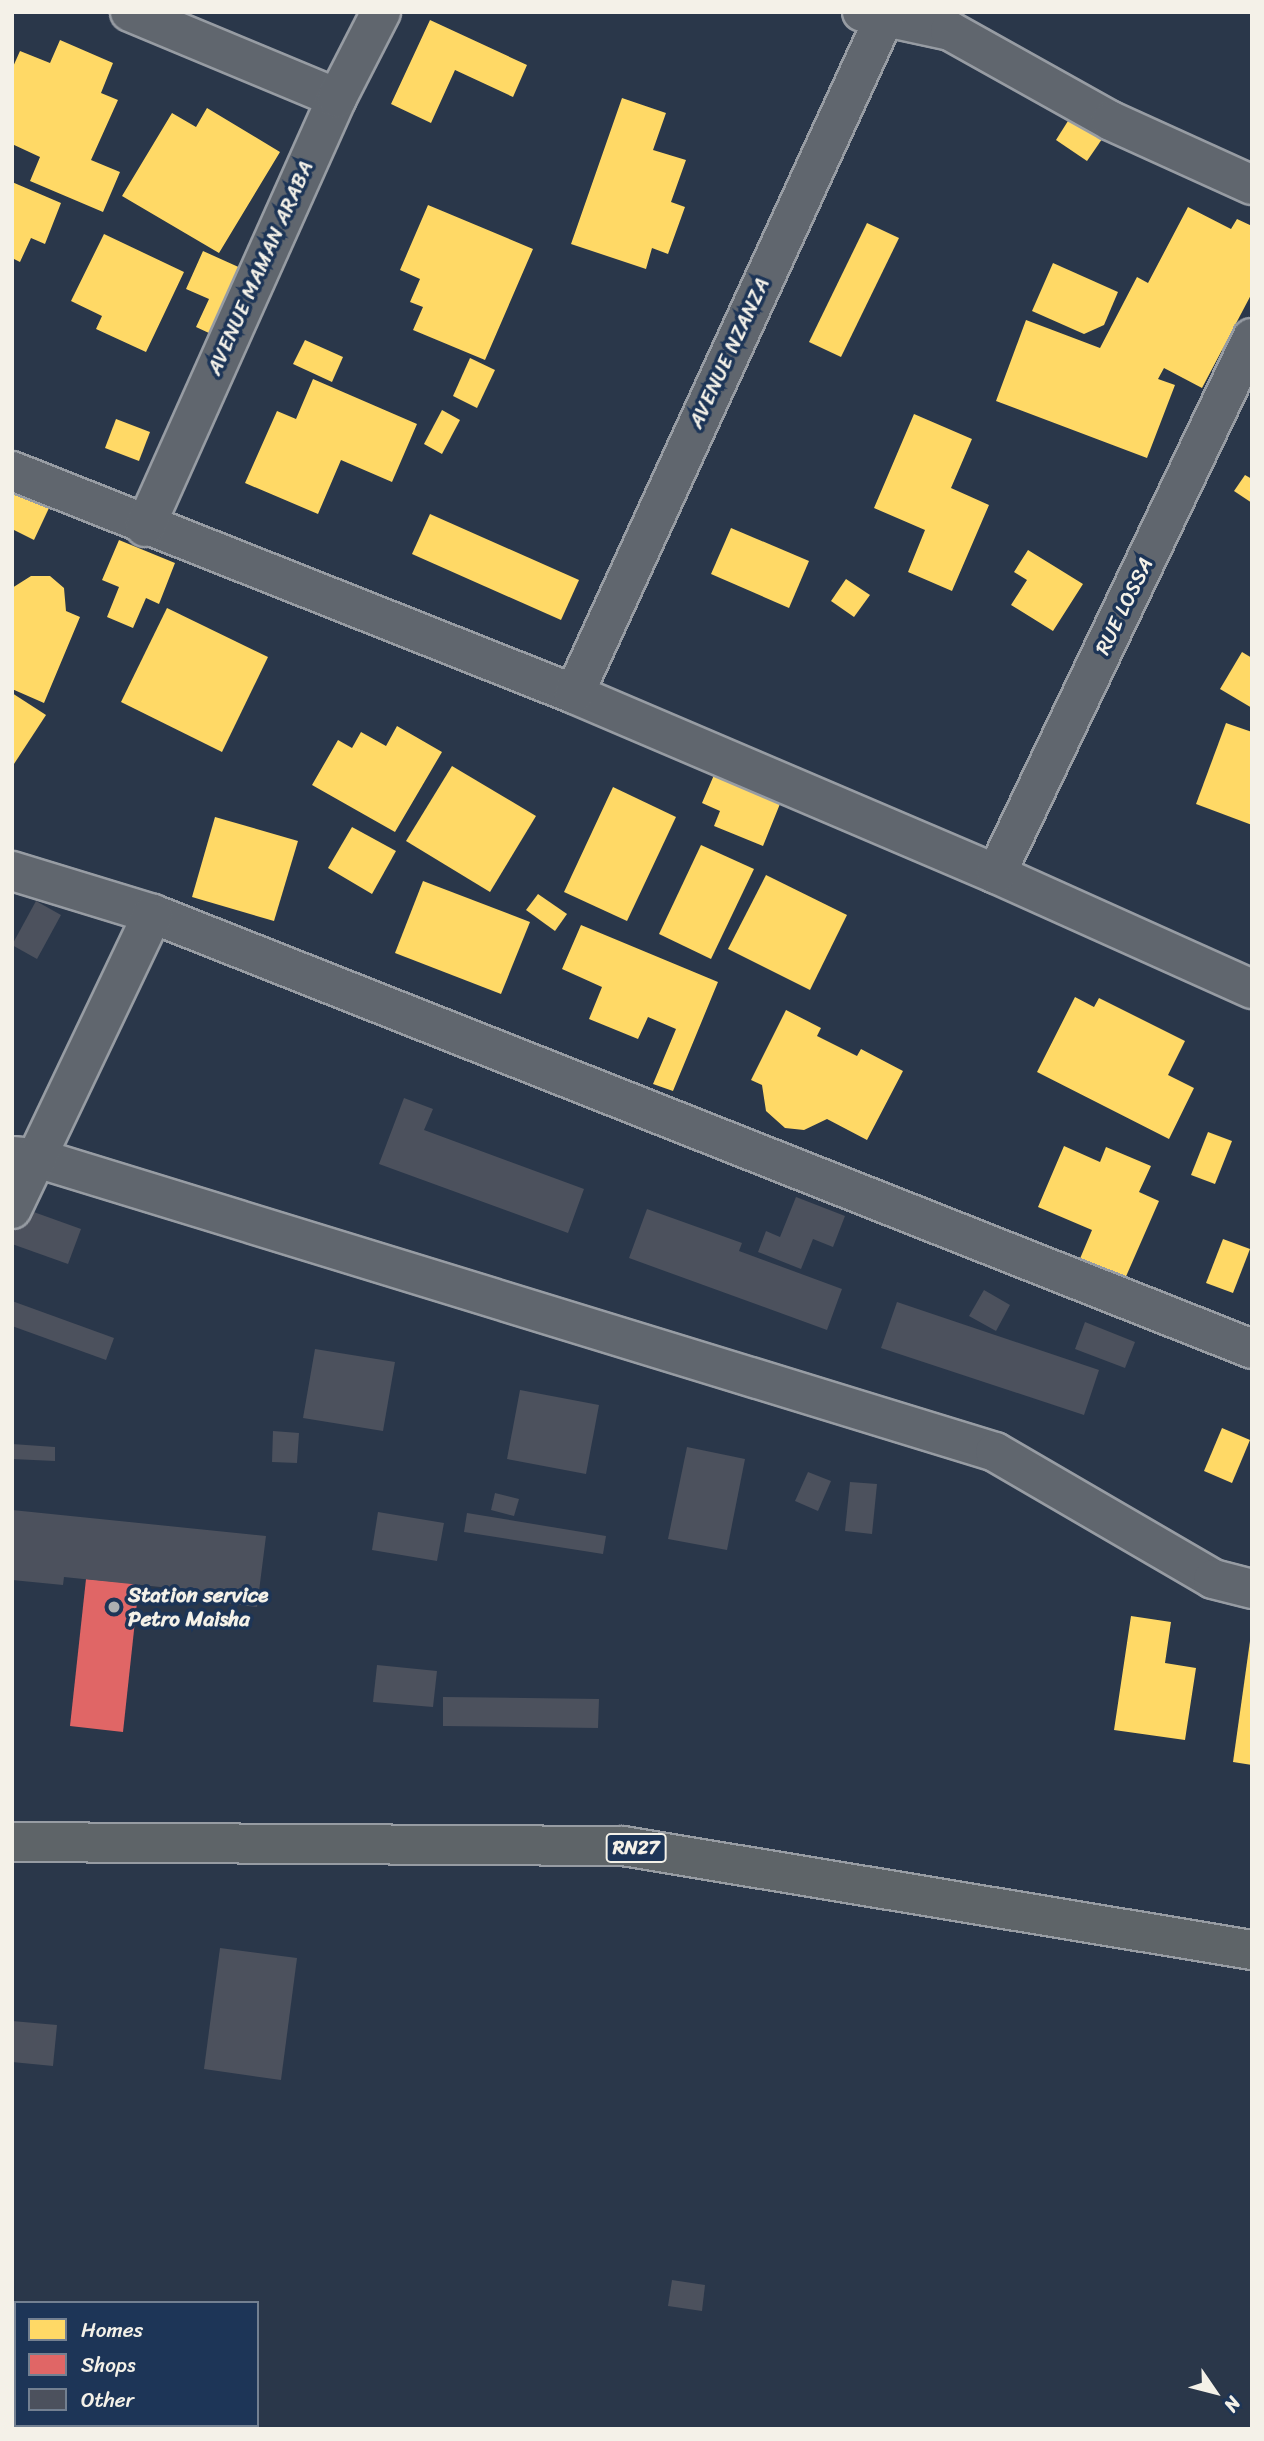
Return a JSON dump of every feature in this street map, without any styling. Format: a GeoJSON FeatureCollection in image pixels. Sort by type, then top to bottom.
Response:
{"type":"FeatureCollection","features":[{"type":"Feature","properties":{"kind":"main road","name":"RN27"},"geometry":{"type":"LineString","coordinates":[[12,1842],[623,1846],[1252,1950]]}},
{"type":"Feature","properties":{"kind":"street"},"geometry":{"type":"LineString","coordinates":[[130,12],[337,98]]}},
{"type":"Feature","properties":{"kind":"street","name":"AVENUE MAMAN ARABA"},"geometry":{"type":"LineString","coordinates":[[145,527],[337,98],[381,12]]}},
{"type":"Feature","properties":{"kind":"street"},"geometry":{"type":"LineString","coordinates":[[877,15],[950,31],[1111,121],[1252,185]]}},
{"type":"Feature","properties":{"kind":"street","name":"AVENUE NZANZA"},"geometry":{"type":"LineString","coordinates":[[573,694],[877,15]]}},
{"type":"Feature","properties":{"kind":"street","name":"RUE LOSSA"},"geometry":{"type":"LineString","coordinates":[[996,874],[1252,338]]}},
{"type":"Feature","properties":{"kind":"street"},"geometry":{"type":"LineString","coordinates":[[12,471],[145,527],[573,694],[996,874],[1252,989]]}},
{"type":"Feature","properties":{"kind":"street"},"geometry":{"type":"LineString","coordinates":[[12,871],[153,914],[1252,1349]]}},
{"type":"Feature","properties":{"kind":"street"},"geometry":{"type":"LineString","coordinates":[[12,1209],[24,1157],[153,914]]}},
{"type":"Feature","properties":{"kind":"street"},"geometry":{"type":"LineString","coordinates":[[24,1157],[995,1452],[1213,1579],[1252,1589]]}},
{"type":"Feature","properties":{"kind":"building: Homes"},"geometry":{"type":"Polygon","coordinates":[[[430,20],[527,65],[513,97],[455,70],[431,123],[391,104],[430,20]]]}},
{"type":"Feature","properties":{"kind":"building: Homes"},"geometry":{"type":"Polygon","coordinates":[[[60,40],[113,63],[101,93],[118,100],[91,160],[120,172],[103,212],[30,181],[40,157],[12,144],[12,69],[20,51],[50,63],[60,40]]]}},
{"type":"Feature","properties":{"kind":"building: Homes"},"geometry":{"type":"Polygon","coordinates":[[[622,98],[666,113],[653,150],[686,160],[671,202],[685,207],[668,254],[652,248],[646,269],[571,244],[622,98]]]}},
{"type":"Feature","properties":{"kind":"building: Homes"},"geometry":{"type":"Polygon","coordinates":[[[1078,105],[1111,126],[1087,161],[1056,140],[1078,105]]]}},
{"type":"Feature","properties":{"kind":"building: Homes"},"geometry":{"type":"Polygon","coordinates":[[[207,108],[280,152],[219,253],[122,196],[172,113],[196,127],[207,108]]]}},
{"type":"Feature","properties":{"kind":"building: Homes"},"geometry":{"type":"Polygon","coordinates":[[[12,182],[61,203],[45,244],[31,238],[20,262],[12,258],[12,182]]]}},
{"type":"Feature","properties":{"kind":"building: Homes"},"geometry":{"type":"Polygon","coordinates":[[[428,205],[533,249],[485,360],[413,330],[423,307],[410,302],[420,279],[400,270],[428,205]]]}},
{"type":"Feature","properties":{"kind":"building: Homes"},"geometry":{"type":"Polygon","coordinates":[[[1188,207],[1231,229],[1237,219],[1252,226],[1252,293],[1202,388],[1164,368],[1158,379],[1175,385],[1147,458],[996,401],[1026,320],[1100,348],[1137,277],[1148,283],[1188,207]]]}},
{"type":"Feature","properties":{"kind":"building: Homes"},"geometry":{"type":"Polygon","coordinates":[[[867,223],[899,238],[841,357],[809,342],[867,223]]]}},
{"type":"Feature","properties":{"kind":"building: Homes"},"geometry":{"type":"Polygon","coordinates":[[[104,234],[184,272],[146,352],[96,329],[102,316],[71,301],[104,234]]]}},
{"type":"Feature","properties":{"kind":"building: Homes"},"geometry":{"type":"Polygon","coordinates":[[[203,251],[254,274],[224,340],[196,327],[209,299],[186,289],[203,251]]]}},
{"type":"Feature","properties":{"kind":"building: Homes"},"geometry":{"type":"Polygon","coordinates":[[[1053,263],[1118,292],[1104,325],[1084,334],[1032,311],[1053,263]]]}},
{"type":"Feature","properties":{"kind":"building: Homes"},"geometry":{"type":"Polygon","coordinates":[[[305,340],[343,357],[332,382],[293,364],[305,340]]]}},
{"type":"Feature","properties":{"kind":"building: Homes"},"geometry":{"type":"Polygon","coordinates":[[[470,358],[495,370],[477,408],[453,396],[470,358]]]}},
{"type":"Feature","properties":{"kind":"building: Homes"},"geometry":{"type":"Polygon","coordinates":[[[313,379],[417,424],[392,482],[341,460],[318,514],[245,483],[277,411],[296,419],[313,379]]]}},
{"type":"Feature","properties":{"kind":"building: Homes"},"geometry":{"type":"Polygon","coordinates":[[[442,410],[460,420],[442,454],[424,444],[442,410]]]}},
{"type":"Feature","properties":{"kind":"building: Homes"},"geometry":{"type":"Polygon","coordinates":[[[914,414],[972,439],[951,488],[989,505],[952,591],[908,572],[925,530],[874,508],[914,414]]]}},
{"type":"Feature","properties":{"kind":"building: Homes"},"geometry":{"type":"Polygon","coordinates":[[[116,419],[150,432],[139,461],[105,448],[116,419]]]}},
{"type":"Feature","properties":{"kind":"building: Homes"},"geometry":{"type":"Polygon","coordinates":[[[12,471],[56,493],[34,540],[12,529],[12,471]]]}},
{"type":"Feature","properties":{"kind":"building: Homes"},"geometry":{"type":"Polygon","coordinates":[[[1245,475],[1252,479],[1252,503],[1234,491],[1245,475]]]}},
{"type":"Feature","properties":{"kind":"building: Homes"},"geometry":{"type":"Polygon","coordinates":[[[430,514],[579,580],[561,620],[412,554],[430,514]]]}},
{"type":"Feature","properties":{"kind":"building: Homes"},"geometry":{"type":"Polygon","coordinates":[[[731,528],[809,561],[789,608],[711,574],[731,528]]]}},
{"type":"Feature","properties":{"kind":"building: Homes"},"geometry":{"type":"Polygon","coordinates":[[[119,540],[175,563],[159,604],[146,598],[133,628],[107,617],[119,587],[102,580],[119,540]]]}},
{"type":"Feature","properties":{"kind":"building: Homes"},"geometry":{"type":"Polygon","coordinates":[[[1028,550],[1083,584],[1053,631],[1011,605],[1027,580],[1014,572],[1028,550]]]}},
{"type":"Feature","properties":{"kind":"building: Homes"},"geometry":{"type":"Polygon","coordinates":[[[31,576],[50,576],[64,588],[66,611],[80,617],[44,703],[12,689],[12,588],[31,576]]]}},
{"type":"Feature","properties":{"kind":"building: Homes"},"geometry":{"type":"Polygon","coordinates":[[[846,579],[870,595],[854,617],[831,601],[846,579]]]}},
{"type":"Feature","properties":{"kind":"building: Homes"},"geometry":{"type":"Polygon","coordinates":[[[167,608],[268,657],[222,752],[121,702],[167,608]]]}},
{"type":"Feature","properties":{"kind":"building: Homes"},"geometry":{"type":"Polygon","coordinates":[[[1242,652],[1252,658],[1252,708],[1220,689],[1242,652]]]}},
{"type":"Feature","properties":{"kind":"building: Homes"},"geometry":{"type":"Polygon","coordinates":[[[12,693],[46,715],[12,767],[12,693]]]}},
{"type":"Feature","properties":{"kind":"building: Homes"},"geometry":{"type":"Polygon","coordinates":[[[1226,723],[1252,732],[1252,825],[1196,804],[1226,723]]]}},
{"type":"Feature","properties":{"kind":"building: Homes"},"geometry":{"type":"Polygon","coordinates":[[[397,726],[442,752],[395,832],[312,785],[338,740],[352,748],[361,732],[386,746],[397,726]]]}},
{"type":"Feature","properties":{"kind":"building: Homes"},"geometry":{"type":"Polygon","coordinates":[[[720,761],[786,789],[763,846],[714,826],[720,811],[702,803],[720,761]]]}},
{"type":"Feature","properties":{"kind":"building: Homes"},"geometry":{"type":"Polygon","coordinates":[[[452,766],[536,816],[490,892],[406,841],[452,766]]]}},
{"type":"Feature","properties":{"kind":"building: Homes"},"geometry":{"type":"Polygon","coordinates":[[[613,787],[676,817],[627,921],[564,892],[613,787]]]}},
{"type":"Feature","properties":{"kind":"building: Homes"},"geometry":{"type":"Polygon","coordinates":[[[215,817],[298,841],[274,921],[192,897],[215,817]]]}},
{"type":"Feature","properties":{"kind":"building: Homes"},"geometry":{"type":"Polygon","coordinates":[[[352,827],[396,851],[372,894],[328,868],[352,827]]]}},
{"type":"Feature","properties":{"kind":"building: Homes"},"geometry":{"type":"Polygon","coordinates":[[[701,845],[754,869],[711,959],[659,934],[701,845]]]}},
{"type":"Feature","properties":{"kind":"building: Homes"},"geometry":{"type":"Polygon","coordinates":[[[766,875],[847,915],[810,990],[728,949],[766,875]]]}},
{"type":"Feature","properties":{"kind":"building: Homes"},"geometry":{"type":"Polygon","coordinates":[[[423,881],[530,922],[501,994],[395,953],[423,881]]]}},
{"type":"Feature","properties":{"kind":"building: Homes"},"geometry":{"type":"Polygon","coordinates":[[[538,894],[567,914],[555,931],[526,910],[538,894]]]}},
{"type":"Feature","properties":{"kind":"building: Homes"},"geometry":{"type":"Polygon","coordinates":[[[581,925],[718,982],[673,1091],[653,1084],[676,1029],[648,1017],[638,1039],[589,1019],[602,987],[562,969],[581,925]]]}},
{"type":"Feature","properties":{"kind":"building: Homes"},"geometry":{"type":"Polygon","coordinates":[[[1075,997],[1094,1007],[1099,998],[1185,1041],[1168,1075],[1194,1088],[1169,1139],[1037,1072],[1075,997]]]}},
{"type":"Feature","properties":{"kind":"building: Homes"},"geometry":{"type":"Polygon","coordinates":[[[786,1010],[821,1028],[817,1036],[857,1056],[861,1049],[903,1071],[867,1140],[827,1119],[804,1130],[785,1128],[766,1111],[762,1085],[751,1080],[786,1010]]]}},
{"type":"Feature","properties":{"kind":"building: Homes"},"geometry":{"type":"Polygon","coordinates":[[[1208,1132],[1232,1141],[1215,1184],[1191,1175],[1208,1132]]]}},
{"type":"Feature","properties":{"kind":"building: Homes"},"geometry":{"type":"Polygon","coordinates":[[[1064,1146],[1100,1162],[1106,1147],[1151,1166],[1139,1192],[1159,1201],[1124,1281],[1079,1261],[1092,1230],[1038,1207],[1064,1146]]]}},
{"type":"Feature","properties":{"kind":"building: Homes"},"geometry":{"type":"Polygon","coordinates":[[[1223,1239],[1250,1249],[1233,1293],[1206,1283],[1223,1239]]]}},
{"type":"Feature","properties":{"kind":"building: Homes"},"geometry":{"type":"Polygon","coordinates":[[[1222,1428],[1250,1440],[1232,1483],[1204,1471],[1222,1428]]]}},
{"type":"Feature","properties":{"kind":"building: Homes"},"geometry":{"type":"Polygon","coordinates":[[[1131,1616],[1171,1622],[1165,1663],[1196,1668],[1185,1740],[1114,1730],[1131,1616]]]}},
{"type":"Feature","properties":{"kind":"building: Homes"},"geometry":{"type":"Polygon","coordinates":[[[1250,1641],[1252,1642],[1252,1765],[1233,1762],[1250,1641]]]}},
{"type":"Feature","properties":{"kind":"building: Shops"},"geometry":{"type":"Polygon","coordinates":[[[86,1579],[139,1584],[123,1732],[70,1726],[86,1579]]]}},
{"type":"Feature","properties":{"kind":"building: Other"},"geometry":{"type":"Polygon","coordinates":[[[36,901],[61,915],[37,959],[12,945],[36,901]]]}},
{"type":"Feature","properties":{"kind":"building: Other"},"geometry":{"type":"Polygon","coordinates":[[[404,1098],[433,1109],[424,1130],[584,1189],[568,1233],[379,1164],[404,1098]]]}},
{"type":"Feature","properties":{"kind":"building: Other"},"geometry":{"type":"Polygon","coordinates":[[[796,1197],[845,1216],[833,1247],[813,1239],[801,1269],[758,1252],[766,1231],[780,1237],[796,1197]]]}},
{"type":"Feature","properties":{"kind":"building: Other"},"geometry":{"type":"Polygon","coordinates":[[[17,1206],[81,1229],[68,1264],[12,1244],[17,1206]]]}},
{"type":"Feature","properties":{"kind":"building: Other"},"geometry":{"type":"Polygon","coordinates":[[[647,1209],[742,1243],[739,1251],[842,1289],[827,1330],[629,1258],[647,1209]]]}},
{"type":"Feature","properties":{"kind":"building: Other"},"geometry":{"type":"Polygon","coordinates":[[[984,1290],[1010,1305],[996,1331],[969,1316],[984,1290]]]}},
{"type":"Feature","properties":{"kind":"building: Other"},"geometry":{"type":"Polygon","coordinates":[[[12,1301],[114,1338],[106,1360],[12,1326],[12,1301]]]}},
{"type":"Feature","properties":{"kind":"building: Other"},"geometry":{"type":"Polygon","coordinates":[[[897,1302],[1099,1370],[1084,1415],[881,1348],[897,1302]]]}},
{"type":"Feature","properties":{"kind":"building: Other"},"geometry":{"type":"Polygon","coordinates":[[[1085,1322],[1135,1342],[1125,1368],[1075,1349],[1085,1322]]]}},
{"type":"Feature","properties":{"kind":"building: Other"},"geometry":{"type":"Polygon","coordinates":[[[315,1349],[395,1362],[383,1431],[303,1418],[315,1349]]]}},
{"type":"Feature","properties":{"kind":"building: Other"},"geometry":{"type":"Polygon","coordinates":[[[520,1390],[599,1405],[586,1474],[507,1459],[520,1390]]]}},
{"type":"Feature","properties":{"kind":"building: Other"},"geometry":{"type":"Polygon","coordinates":[[[273,1431],[299,1433],[297,1463],[272,1462],[273,1431]]]}},
{"type":"Feature","properties":{"kind":"building: Other"},"geometry":{"type":"Polygon","coordinates":[[[12,1444],[55,1447],[55,1461],[12,1459],[12,1444]]]}},
{"type":"Feature","properties":{"kind":"building: Other"},"geometry":{"type":"Polygon","coordinates":[[[687,1447],[745,1459],[727,1550],[668,1539],[687,1447]]]}},
{"type":"Feature","properties":{"kind":"building: Other"},"geometry":{"type":"Polygon","coordinates":[[[808,1472],[831,1481],[818,1511],[795,1501],[808,1472]]]}},
{"type":"Feature","properties":{"kind":"building: Other"},"geometry":{"type":"Polygon","coordinates":[[[850,1482],[877,1484],[872,1534],[845,1531],[850,1482]]]}},
{"type":"Feature","properties":{"kind":"building: Other"},"geometry":{"type":"Polygon","coordinates":[[[495,1493],[519,1499],[514,1516],[491,1510],[495,1493]]]}},
{"type":"Feature","properties":{"kind":"building: Other"},"geometry":{"type":"Polygon","coordinates":[[[12,1510],[266,1536],[257,1607],[217,1602],[218,1593],[64,1577],[63,1585],[12,1580],[12,1510]]]}},
{"type":"Feature","properties":{"kind":"building: Other"},"geometry":{"type":"Polygon","coordinates":[[[378,1512],[444,1523],[437,1561],[372,1550],[378,1512]]]}},
{"type":"Feature","properties":{"kind":"building: Other"},"geometry":{"type":"Polygon","coordinates":[[[467,1513],[606,1536],[603,1554],[464,1532],[467,1513]]]}},
{"type":"Feature","properties":{"kind":"building: Other"},"geometry":{"type":"Polygon","coordinates":[[[377,1665],[437,1671],[433,1707],[373,1702],[377,1665]]]}},
{"type":"Feature","properties":{"kind":"building: Other"},"geometry":{"type":"Polygon","coordinates":[[[443,1697],[599,1699],[598,1728],[443,1726],[443,1697]]]}},
{"type":"Feature","properties":{"kind":"building: Other"},"geometry":{"type":"Polygon","coordinates":[[[220,1948],[297,1958],[281,2080],[204,2069],[220,1948]]]}},
{"type":"Feature","properties":{"kind":"building: Other"},"geometry":{"type":"Polygon","coordinates":[[[12,2021],[57,2025],[53,2066],[12,2062],[12,2021]]]}},
{"type":"Feature","properties":{"kind":"building: Other"},"geometry":{"type":"Polygon","coordinates":[[[672,2280],[705,2285],[702,2311],[668,2306],[672,2280]]]}},
{"type":"Feature","properties":{"kind":"place","name":"Station service Petro Maisha"},"geometry":{"type":"Point","coordinates":[114,1607]}}]}
